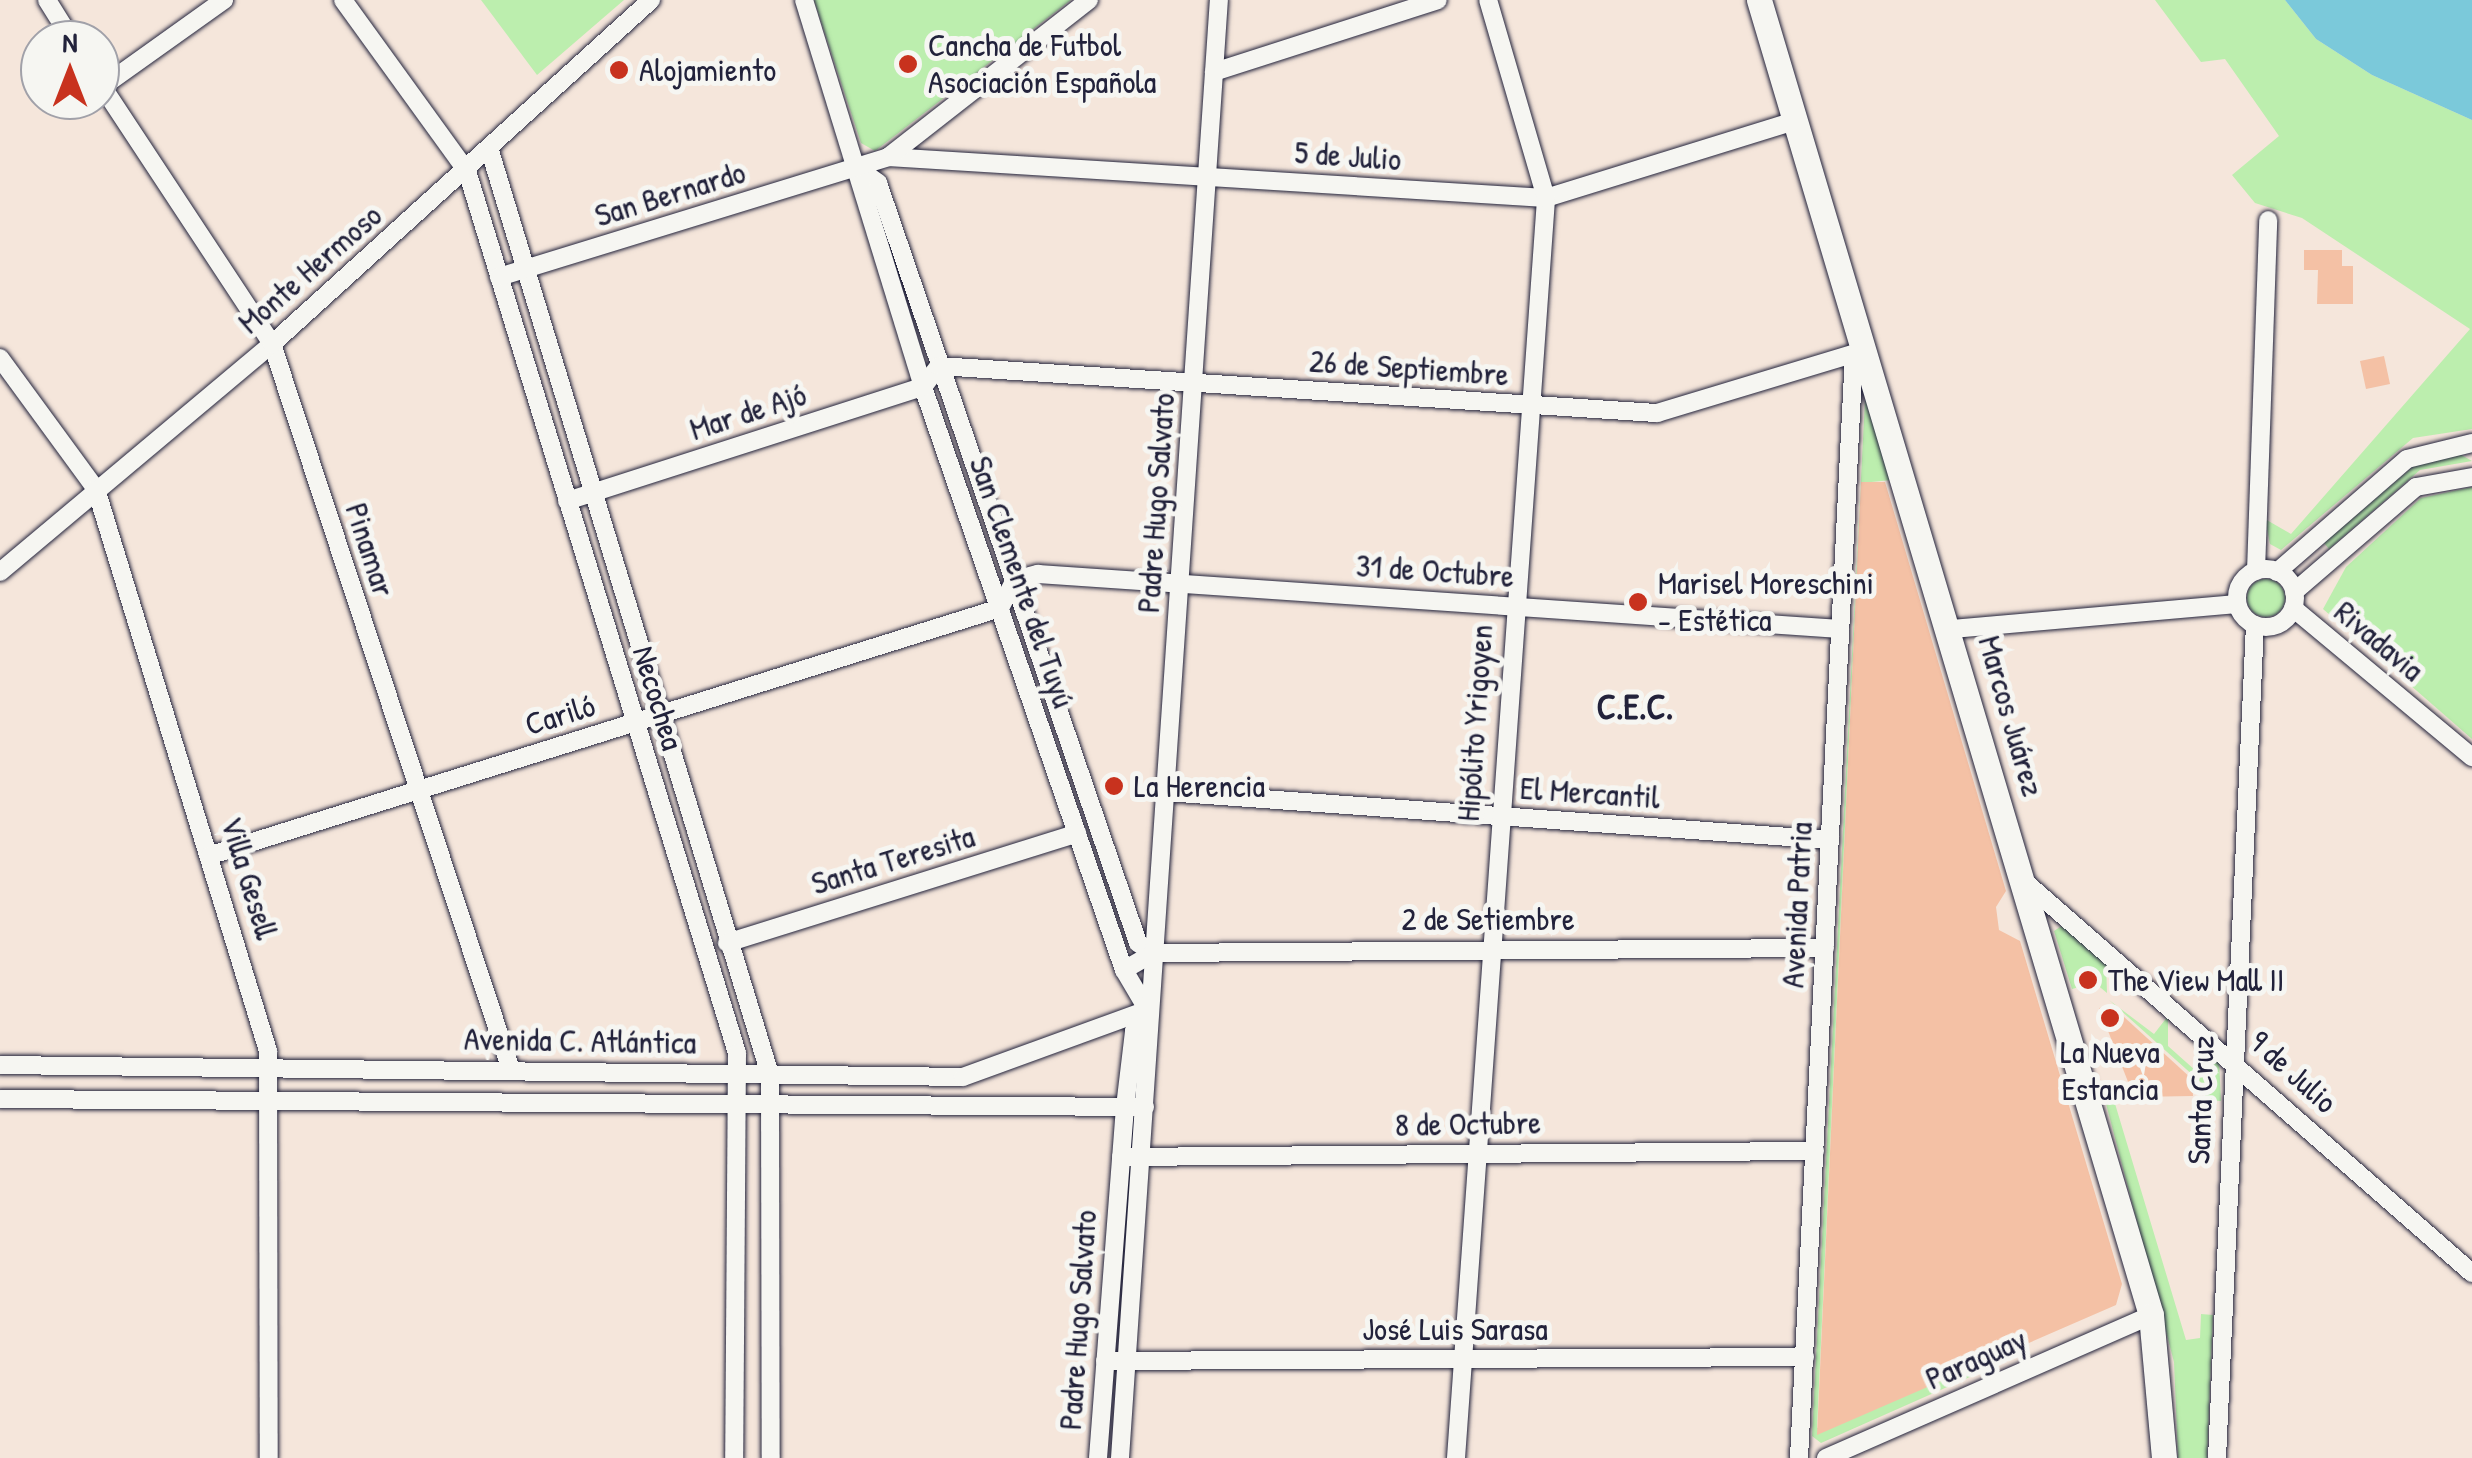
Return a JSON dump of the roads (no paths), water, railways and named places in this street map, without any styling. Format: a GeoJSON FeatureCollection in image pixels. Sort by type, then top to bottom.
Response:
{"type":"FeatureCollection","features":[{"type":"Feature","properties":{"kind":"main road","name":"Marcos Juárez"},"geometry":{"type":"LineString","coordinates":[[1760,0],[1860,352],[1952,629],[2151,1316],[2164,1458]]}},
{"type":"Feature","properties":{"kind":"street"},"geometry":{"type":"LineString","coordinates":[[120,72],[224,0]]}},
{"type":"Feature","properties":{"kind":"street","name":"Necochea"},"geometry":{"type":"LineString","coordinates":[[343,0],[466,172],[737,1074],[734,1458]]}},
{"type":"Feature","properties":{"kind":"street","name":"Monte Hermoso"},"geometry":{"type":"LineString","coordinates":[[0,572],[272,344],[490,151],[651,0]]}},
{"type":"Feature","properties":{"kind":"street","name":"San Clemente del Tuyú"},"geometry":{"type":"LineString","coordinates":[[804,0],[859,169],[857,190],[923,387],[1124,970],[1147,1010]]}},
{"type":"Feature","properties":{"kind":"street"},"geometry":{"type":"LineString","coordinates":[[888,157],[1089,0]]}},
{"type":"Feature","properties":{"kind":"street","name":"Padre Hugo Salvato"},"geometry":{"type":"LineString","coordinates":[[1120,1458],[1145,1108],[1147,1010],[1182,584],[1219,0]]}},
{"type":"Feature","properties":{"kind":"street"},"geometry":{"type":"LineString","coordinates":[[1214,72],[1438,0]]}},
{"type":"Feature","properties":{"kind":"street","name":"Hipólito Yrigoyen"},"geometry":{"type":"LineString","coordinates":[[1456,1458],[1488,949],[1546,198],[1488,0]]}},
{"type":"Feature","properties":{"kind":"street","name":"Pinamar"},"geometry":{"type":"LineString","coordinates":[[120,114],[272,344],[511,1070]]}},
{"type":"Feature","properties":{"kind":"street","name":"5 de Julio"},"geometry":{"type":"LineString","coordinates":[[888,157],[1546,198],[1794,121]]}},
{"type":"Feature","properties":{"kind":"street","name":"Necochea"},"geometry":{"type":"LineString","coordinates":[[490,151],[727,944],[770,1074],[771,1458]]}},
{"type":"Feature","properties":{"kind":"street","name":"San Bernardo"},"geometry":{"type":"LineString","coordinates":[[498,277],[888,157]]}},
{"type":"Feature","properties":{"kind":"street","name":"San Clemente del Tuyú"},"geometry":{"type":"LineString","coordinates":[[859,169],[878,183],[939,366],[1020,578],[1138,944],[1152,954]]}},
{"type":"Feature","properties":{"kind":"street"},"geometry":{"type":"LineString","coordinates":[[2237,604],[2256,571],[2268,220]]}},
{"type":"Feature","properties":{"kind":"street","name":"26 de Septiembre"},"geometry":{"type":"LineString","coordinates":[[939,366],[1657,413],[1860,352]]}},
{"type":"Feature","properties":{"kind":"street","name":"Avenida Patria"},"geometry":{"type":"LineString","coordinates":[[1800,1458],[1840,629],[1860,352]]}},
{"type":"Feature","properties":{"kind":"street","name":"Villa Gesell"},"geometry":{"type":"LineString","coordinates":[[0,358],[96,490],[211,855],[272,1068],[265,1103],[269,1458]]}},
{"type":"Feature","properties":{"kind":"street"},"geometry":{"type":"LineString","coordinates":[[923,387],[939,366]]}},
{"type":"Feature","properties":{"kind":"street","name":"Mar de Ajó"},"geometry":{"type":"LineString","coordinates":[[567,501],[923,387]]}},
{"type":"Feature","properties":{"kind":"street"},"geometry":{"type":"LineString","coordinates":[[2256,571],[2277,572],[2407,459],[2472,443]]}},
{"type":"Feature","properties":{"kind":"street"},"geometry":{"type":"LineString","coordinates":[[2237,604],[2255,625],[2278,625],[2294,600],[2416,487],[2472,477]]}},
{"type":"Feature","properties":{"kind":"street"},"geometry":{"type":"LineString","coordinates":[[2277,572],[2294,600]]}},
{"type":"Feature","properties":{"kind":"street"},"geometry":{"type":"LineString","coordinates":[[1000,608],[1020,578]]}},
{"type":"Feature","properties":{"kind":"street","name":"31 de Octubre"},"geometry":{"type":"LineString","coordinates":[[1020,578],[1182,584],[1840,629]]}},
{"type":"Feature","properties":{"kind":"street","name":"Rivadavia"},"geometry":{"type":"LineString","coordinates":[[2294,600],[2472,757]]}},
{"type":"Feature","properties":{"kind":"street"},"geometry":{"type":"LineString","coordinates":[[1952,629],[2237,604]]}},
{"type":"Feature","properties":{"kind":"street","name":"Cariló"},"geometry":{"type":"LineString","coordinates":[[211,855],[1000,608]]}},
{"type":"Feature","properties":{"kind":"street","name":"Santa Cruz"},"geometry":{"type":"LineString","coordinates":[[2216,1458],[2255,625]]}},
{"type":"Feature","properties":{"kind":"street","name":"El Mercantil"},"geometry":{"type":"LineString","coordinates":[[1166,792],[1830,840]]}},
{"type":"Feature","properties":{"kind":"street","name":"Santa Teresita"},"geometry":{"type":"LineString","coordinates":[[727,944],[1077,834]]}},
{"type":"Feature","properties":{"kind":"street","name":"9 de Julio"},"geometry":{"type":"LineString","coordinates":[[2025,882],[2233,1058],[2472,1273]]}},
{"type":"Feature","properties":{"kind":"street","name":"2 de Setiembre"},"geometry":{"type":"LineString","coordinates":[[1152,954],[1824,948]]}},
{"type":"Feature","properties":{"kind":"street"},"geometry":{"type":"LineString","coordinates":[[1124,970],[1152,954]]}},
{"type":"Feature","properties":{"kind":"street","name":"Padre Hugo Salvato"},"geometry":{"type":"LineString","coordinates":[[1098,1458],[1125,1107],[1134,1031],[1147,1010]]}},
{"type":"Feature","properties":{"kind":"street","name":"Avenida C. Atlántica"},"geometry":{"type":"LineString","coordinates":[[0,1065],[983,1074],[1147,1010]]}},
{"type":"Feature","properties":{"kind":"street","name":"Avenida C. Atlántica"},"geometry":{"type":"LineString","coordinates":[[0,1098],[735,1108],[1145,1108]]}},
{"type":"Feature","properties":{"kind":"street","name":"8 de Octubre"},"geometry":{"type":"LineString","coordinates":[[1121,1158],[1814,1151]]}},
{"type":"Feature","properties":{"kind":"street","name":"Paraguay"},"geometry":{"type":"LineString","coordinates":[[1826,1458],[2151,1316]]}},
{"type":"Feature","properties":{"kind":"street","name":"José Luis Sarasa"},"geometry":{"type":"LineString","coordinates":[[1105,1362],[1804,1357]]}},
{"type":"Feature","properties":{"kind":"water"},"geometry":{"type":"Polygon","coordinates":[[[2285,0],[2472,0],[2472,120],[2372,75],[2316,39],[2285,0]]]}},
{"type":"Feature","properties":{"kind":"place","name":"Cancha de Futbol Asociación Española"},"geometry":{"type":"Point","coordinates":[908,64]}},
{"type":"Feature","properties":{"kind":"place","name":"Alojamiento"},"geometry":{"type":"Point","coordinates":[619,70]}},
{"type":"Feature","properties":{"kind":"place","name":"Marisel Moreschini - Estética"},"geometry":{"type":"Point","coordinates":[1638,602]}},
{"type":"Feature","properties":{"kind":"place","name":"La Herencia"},"geometry":{"type":"Point","coordinates":[1114,786]}},
{"type":"Feature","properties":{"kind":"place","name":"The View Mall II"},"geometry":{"type":"Point","coordinates":[2088,980]}},
{"type":"Feature","properties":{"kind":"place","name":"La Nueva Estancia"},"geometry":{"type":"Point","coordinates":[2110,1018]}},
{"type":"Feature","properties":{"kind":"district","name":"C.E.C."},"geometry":{"type":"Point","coordinates":[1635,707]}}]}
